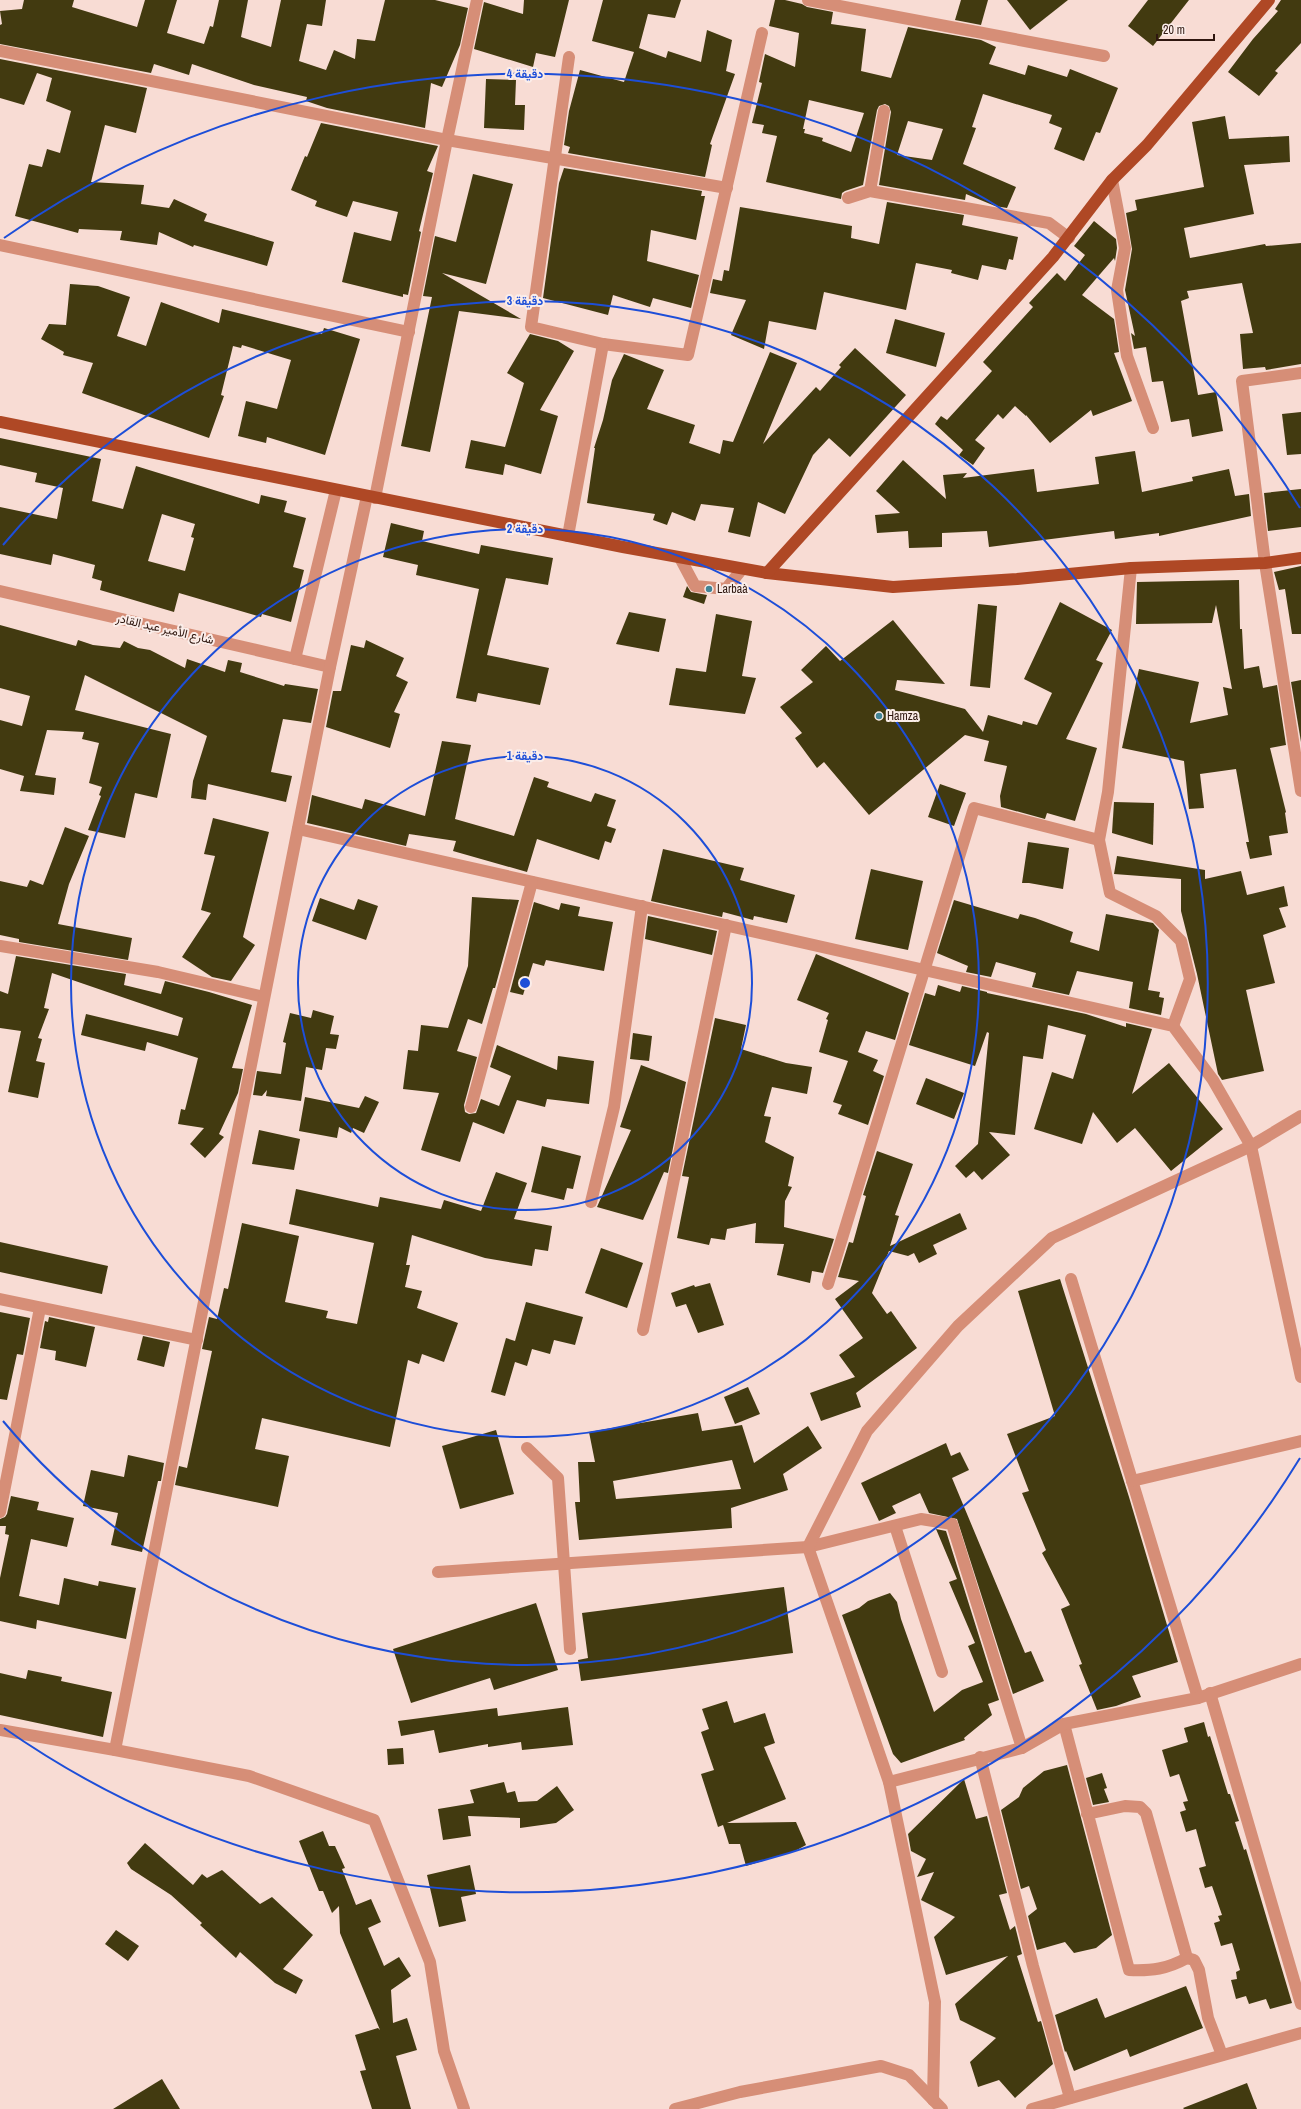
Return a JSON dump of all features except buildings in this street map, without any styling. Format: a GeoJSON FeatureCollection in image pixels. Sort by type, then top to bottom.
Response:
{"type":"FeatureCollection","features":[{"type":"Feature","properties":{"kind":"main road"},"geometry":{"type":"LineString","coordinates":[[767,573],[1069,238],[1112,180],[1147,145],[1269,0]]}},
{"type":"Feature","properties":{"kind":"main road"},"geometry":{"type":"LineString","coordinates":[[0,422],[680,558],[767,573],[893,587],[1017,579],[1131,568],[1265,563],[1301,558]]}},
{"type":"Feature","properties":{"kind":"street"},"geometry":{"type":"LineString","coordinates":[[115,1750],[330,666],[371,497],[408,332],[446,140],[477,0]]}},
{"type":"Feature","properties":{"kind":"street"},"geometry":{"type":"LineString","coordinates":[[808,0],[1104,56]]}},
{"type":"Feature","properties":{"kind":"street"},"geometry":{"type":"LineString","coordinates":[[569,57],[531,327],[603,344],[688,355],[762,33]]}},
{"type":"Feature","properties":{"kind":"street"},"geometry":{"type":"LineString","coordinates":[[0,51],[446,140],[727,188]]}},
{"type":"Feature","properties":{"kind":"street"},"geometry":{"type":"LineString","coordinates":[[870,191],[884,111]]}},
{"type":"Feature","properties":{"kind":"street"},"geometry":{"type":"LineString","coordinates":[[1112,180],[1125,248],[1117,290],[1127,356],[1153,428]]}},
{"type":"Feature","properties":{"kind":"street"},"geometry":{"type":"LineString","coordinates":[[848,198],[870,191],[1048,223],[1069,238]]}},
{"type":"Feature","properties":{"kind":"street"},"geometry":{"type":"LineString","coordinates":[[0,245],[408,332]]}},
{"type":"Feature","properties":{"kind":"street"},"geometry":{"type":"LineString","coordinates":[[568,536],[603,344]]}},
{"type":"Feature","properties":{"kind":"street"},"geometry":{"type":"LineString","coordinates":[[1301,373],[1242,381],[1265,563],[1301,791]]}},
{"type":"Feature","properties":{"kind":"street"},"geometry":{"type":"LineString","coordinates":[[295,659],[336,490]]}},
{"type":"Feature","properties":{"kind":"street"},"geometry":{"type":"LineString","coordinates":[[680,558],[695,586],[726,589],[742,568]]}},
{"type":"Feature","properties":{"kind":"street"},"geometry":{"type":"LineString","coordinates":[[1131,568],[1108,792],[1099,840],[1110,893],[1156,916],[1181,941],[1190,979],[1173,1026]]}},
{"type":"Feature","properties":{"kind":"street","name":"شارع الأمير عبد القادر"},"geometry":{"type":"LineString","coordinates":[[0,591],[330,666]]}},
{"type":"Feature","properties":{"kind":"street"},"geometry":{"type":"LineString","coordinates":[[828,1284],[974,808],[1099,840]]}},
{"type":"Feature","properties":{"kind":"street"},"geometry":{"type":"LineString","coordinates":[[298,829],[1173,1026],[1213,1080],[1250,1146],[1301,1377]]}},
{"type":"Feature","properties":{"kind":"street"},"geometry":{"type":"LineString","coordinates":[[471,1107],[532,882]]}},
{"type":"Feature","properties":{"kind":"street"},"geometry":{"type":"LineString","coordinates":[[591,1202],[614,1107],[642,906]]}},
{"type":"Feature","properties":{"kind":"street"},"geometry":{"type":"LineString","coordinates":[[643,1330],[726,925]]}},
{"type":"Feature","properties":{"kind":"street"},"geometry":{"type":"LineString","coordinates":[[0,946],[158,972],[264,997]]}},
{"type":"Feature","properties":{"kind":"street"},"geometry":{"type":"LineString","coordinates":[[933,2100],[935,2002],[889,1782],[808,1547],[867,1431],[958,1326],[1052,1238],[1250,1146],[1301,1116]]}},
{"type":"Feature","properties":{"kind":"street"},"geometry":{"type":"LineString","coordinates":[[1071,1279],[1198,1698]]}},
{"type":"Feature","properties":{"kind":"street"},"geometry":{"type":"LineString","coordinates":[[0,1299],[197,1340]]}},
{"type":"Feature","properties":{"kind":"street"},"geometry":{"type":"LineString","coordinates":[[0,1512],[40,1308]]}},
{"type":"Feature","properties":{"kind":"street"},"geometry":{"type":"LineString","coordinates":[[1132,1481],[1301,1441]]}},
{"type":"Feature","properties":{"kind":"street"},"geometry":{"type":"LineString","coordinates":[[526,1448],[558,1478],[570,1649]]}},
{"type":"Feature","properties":{"kind":"street"},"geometry":{"type":"LineString","coordinates":[[438,1572],[808,1547],[921,1519],[952,1524],[1022,1748]]}},
{"type":"Feature","properties":{"kind":"street"},"geometry":{"type":"LineString","coordinates":[[895,1526],[942,1672]]}},
{"type":"Feature","properties":{"kind":"street"},"geometry":{"type":"LineString","coordinates":[[889,1782],[980,1757],[1022,1748],[1064,1724],[1198,1698],[1301,1664]]}},
{"type":"Feature","properties":{"kind":"street"},"geometry":{"type":"LineString","coordinates":[[1210,1694],[1301,2004]]}},
{"type":"Feature","properties":{"kind":"street"},"geometry":{"type":"LineString","coordinates":[[1064,1724],[1129,1970],[1171,1967],[1187,1958],[1194,1960],[1200,1970],[1208,2018],[1222,2055]]}},
{"type":"Feature","properties":{"kind":"street"},"geometry":{"type":"LineString","coordinates":[[0,1730],[115,1750],[249,1776],[374,1820],[430,1962],[444,2051],[464,2109]]}},
{"type":"Feature","properties":{"kind":"street"},"geometry":{"type":"LineString","coordinates":[[980,1757],[1033,1966],[1070,2098]]}},
{"type":"Feature","properties":{"kind":"street"},"geometry":{"type":"LineString","coordinates":[[1087,1814],[1125,1806],[1140,1807],[1146,1813],[1187,1958]]}},
{"type":"Feature","properties":{"kind":"street"},"geometry":{"type":"LineString","coordinates":[[1032,2109],[1301,2033]]}},
{"type":"Feature","properties":{"kind":"street"},"geometry":{"type":"LineString","coordinates":[[675,2109],[740,2092],[881,2066],[909,2075],[942,2109]]}},
{"type":"Feature","properties":{"kind":"place","name":"Larbaà"},"geometry":{"type":"Point","coordinates":[709,589]}},
{"type":"Feature","properties":{"kind":"place","name":"Hamza"},"geometry":{"type":"Point","coordinates":[879,716]}}]}
